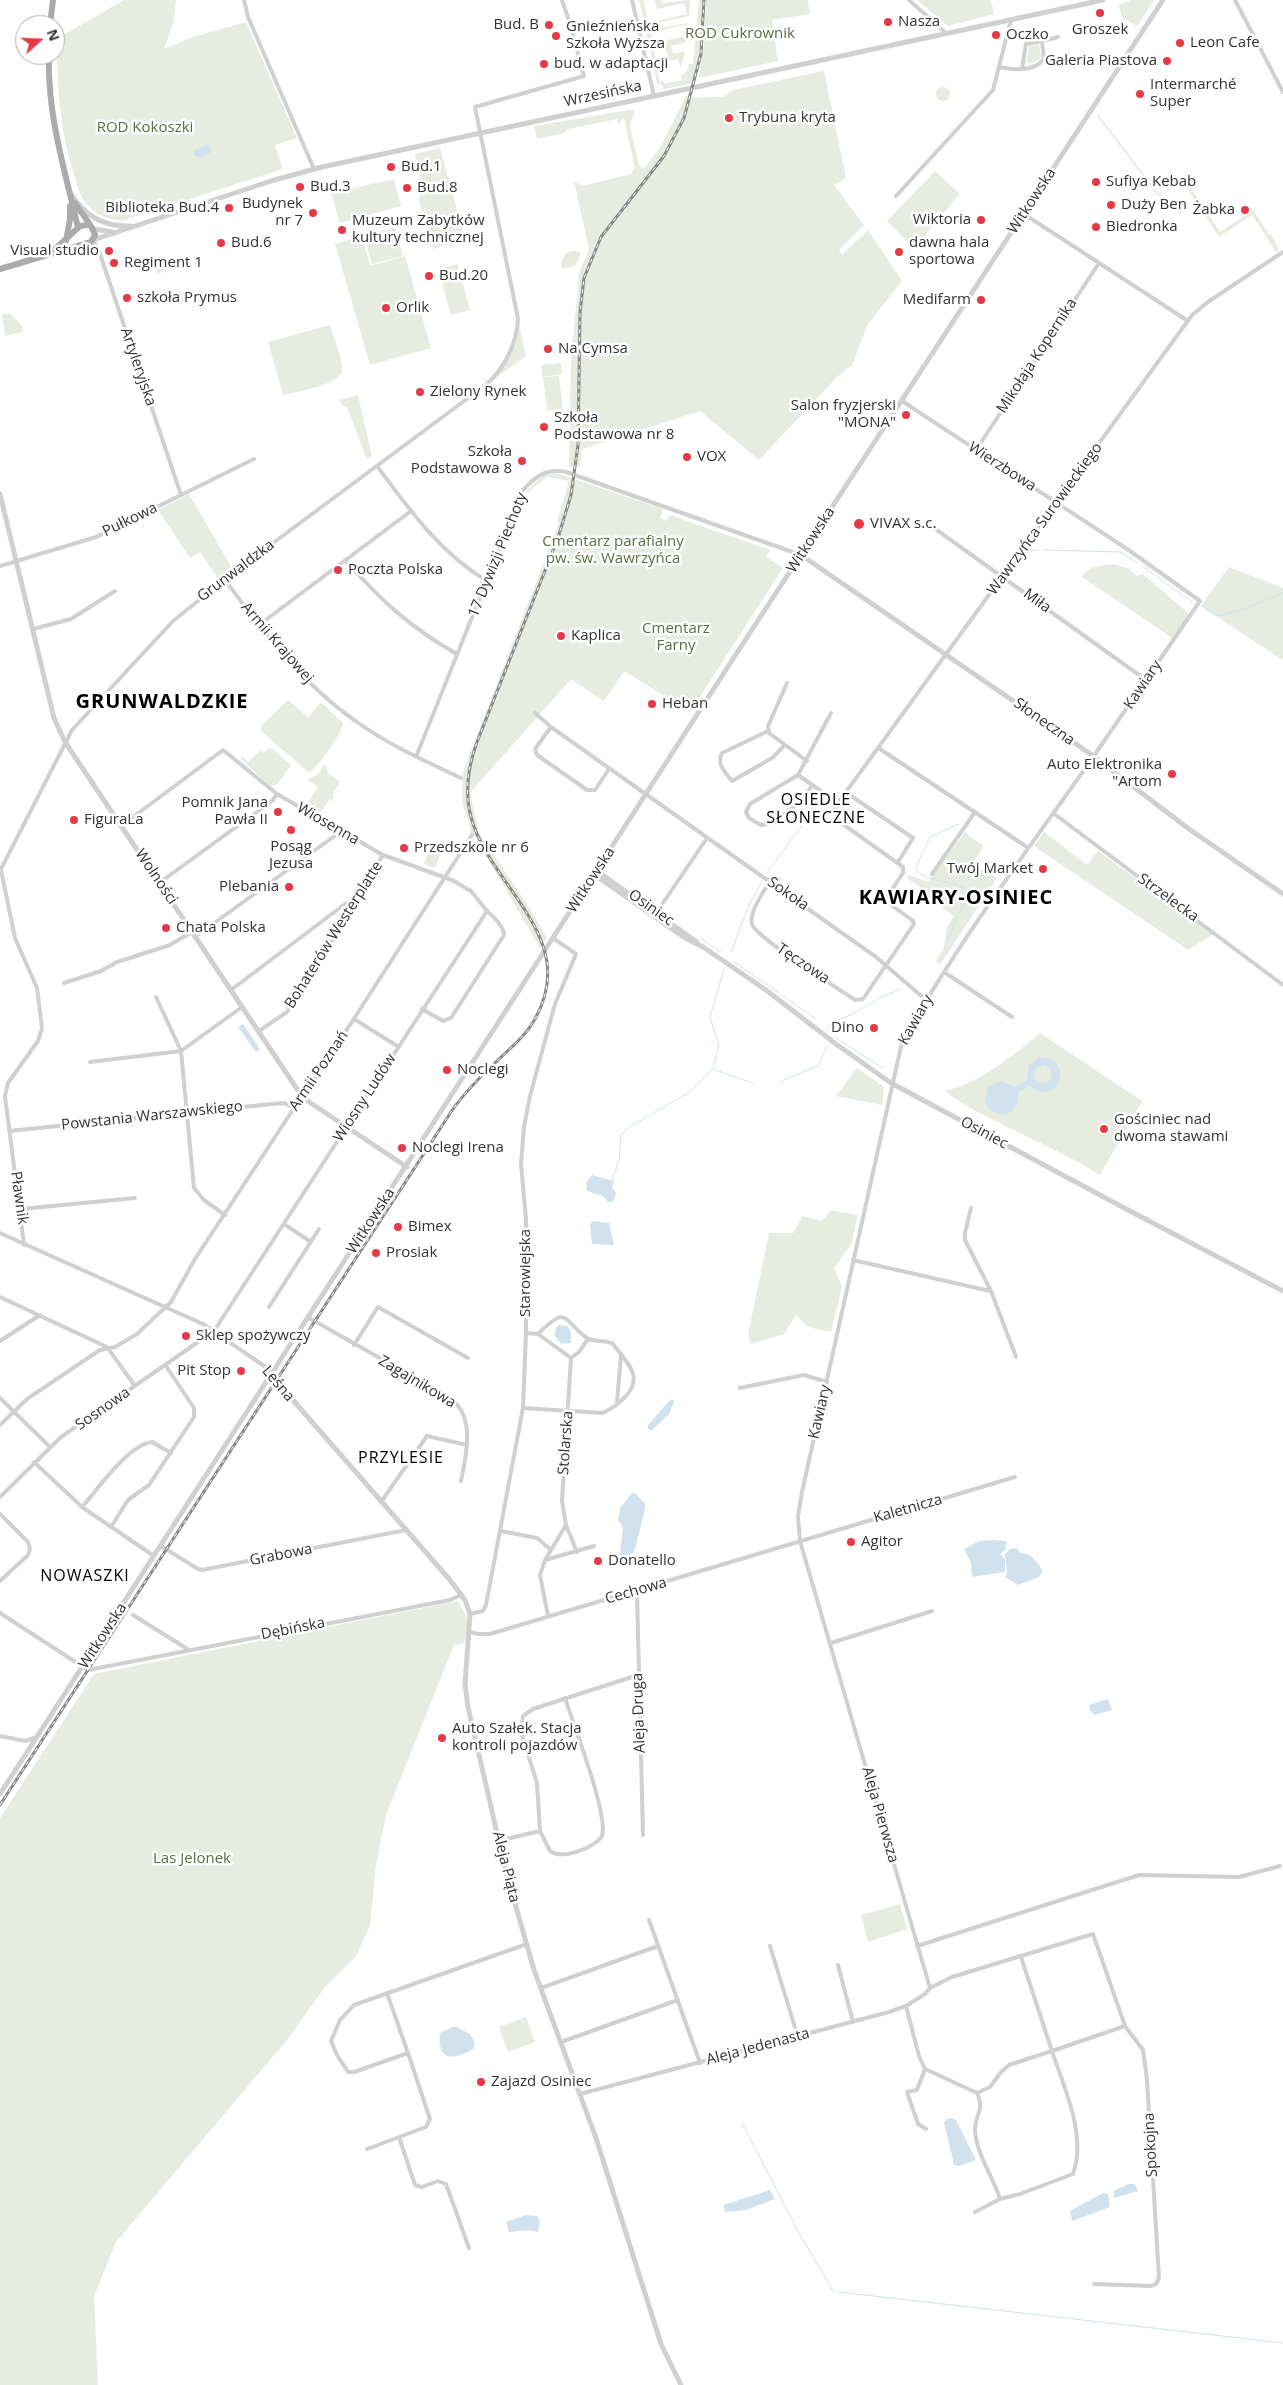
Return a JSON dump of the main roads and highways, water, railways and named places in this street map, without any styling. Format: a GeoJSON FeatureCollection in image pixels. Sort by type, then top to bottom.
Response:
{"type":"FeatureCollection","features":[{"type":"Feature","properties":{"kind":"main road"},"geometry":{"type":"LineString","coordinates":[[51,15],[53,0]]}},
{"type":"Feature","properties":{"kind":"main road"},"geometry":{"type":"LineString","coordinates":[[49,65],[49,92],[53,123],[70,192],[77,229],[77,240],[83,244]]}},
{"type":"Feature","properties":{"kind":"main road"},"geometry":{"type":"LineString","coordinates":[[0,269],[93,240],[91,227],[70,192]]}},
{"type":"Feature","properties":{"kind":"main road"},"geometry":{"type":"LineString","coordinates":[[66,241],[70,219],[70,192]]}},
{"type":"Feature","properties":{"kind":"main road"},"geometry":{"type":"LineString","coordinates":[[51,252],[66,241],[77,229],[91,227]]}},
{"type":"Feature","properties":{"kind":"water"},"geometry":{"type":"Polygon","coordinates":[[[209,144],[211,152],[201,158],[193,155],[194,150],[209,144]]]}},
{"type":"Feature","properties":{"kind":"water"},"geometry":{"type":"Polygon","coordinates":[[[243,1024],[260,1049],[256,1052],[238,1027],[243,1024]]]}},
{"type":"Feature","properties":{"kind":"water"},"geometry":{"type":"Polygon","coordinates":[[[1039,1057],[1051,1059],[1059,1067],[1059,1083],[1055,1088],[1048,1091],[1042,1092],[1030,1086],[1018,1092],[1016,1107],[1011,1112],[1003,1115],[990,1110],[985,1101],[988,1087],[1001,1081],[1015,1087],[1027,1080],[1029,1065],[1039,1057]],[[1045,1065],[1037,1067],[1034,1073],[1035,1079],[1041,1083],[1048,1082],[1052,1077],[1050,1069],[1045,1065]]]}},
{"type":"Feature","properties":{"kind":"water"},"geometry":{"type":"Polygon","coordinates":[[[592,1175],[614,1181],[612,1187],[616,1193],[613,1202],[608,1202],[603,1196],[587,1191],[586,1183],[592,1175]]]}},
{"type":"Feature","properties":{"kind":"water"},"geometry":{"type":"Polygon","coordinates":[[[593,1221],[609,1223],[614,1245],[592,1244],[590,1224],[593,1221]]]}},
{"type":"Feature","properties":{"kind":"water"},"geometry":{"type":"Polygon","coordinates":[[[558,1325],[568,1326],[571,1334],[571,1343],[561,1344],[554,1335],[558,1325]]]}},
{"type":"Feature","properties":{"kind":"water"},"geometry":{"type":"Polygon","coordinates":[[[672,1399],[674,1402],[669,1414],[652,1430],[648,1429],[648,1425],[672,1399]]]}},
{"type":"Feature","properties":{"kind":"water"},"geometry":{"type":"Polygon","coordinates":[[[632,1493],[635,1493],[645,1504],[645,1509],[635,1550],[626,1563],[621,1563],[619,1558],[623,1530],[621,1523],[618,1521],[620,1508],[632,1493]]]}},
{"type":"Feature","properties":{"kind":"water"},"geometry":{"type":"Polygon","coordinates":[[[979,1541],[1006,1541],[1006,1549],[1000,1554],[1005,1559],[1005,1572],[972,1577],[971,1563],[964,1549],[979,1541]]]}},
{"type":"Feature","properties":{"kind":"water"},"geometry":{"type":"Polygon","coordinates":[[[1017,1548],[1020,1553],[1034,1559],[1043,1571],[1039,1577],[1018,1585],[1005,1577],[1007,1572],[1005,1554],[1010,1549],[1017,1548]]]}},
{"type":"Feature","properties":{"kind":"water"},"geometry":{"type":"Polygon","coordinates":[[[1108,1699],[1112,1710],[1095,1715],[1090,1711],[1089,1705],[1108,1699]]]}},
{"type":"Feature","properties":{"kind":"water"},"geometry":{"type":"Polygon","coordinates":[[[454,2026],[470,2034],[475,2043],[473,2049],[453,2057],[444,2054],[441,2049],[440,2033],[454,2026]]]}},
{"type":"Feature","properties":{"kind":"water"},"geometry":{"type":"Polygon","coordinates":[[[951,2118],[956,2120],[976,2160],[959,2166],[954,2165],[944,2122],[951,2118]]]}},
{"type":"Feature","properties":{"kind":"water"},"geometry":{"type":"Polygon","coordinates":[[[1128,2184],[1135,2184],[1138,2191],[1114,2198],[1114,2191],[1128,2184]]]}},
{"type":"Feature","properties":{"kind":"water"},"geometry":{"type":"Polygon","coordinates":[[[770,2190],[775,2199],[746,2210],[725,2212],[723,2205],[770,2190]]]}},
{"type":"Feature","properties":{"kind":"water"},"geometry":{"type":"Polygon","coordinates":[[[1103,2193],[1108,2194],[1110,2207],[1072,2221],[1070,2211],[1103,2193]]]}},
{"type":"Feature","properties":{"kind":"water"},"geometry":{"type":"Polygon","coordinates":[[[526,2215],[537,2216],[540,2221],[538,2232],[528,2230],[509,2232],[506,2222],[526,2215]]]}},
{"type":"Feature","properties":{"kind":"waterway"},"geometry":{"type":"LineString","coordinates":[[1027,551],[1039,550]]}},
{"type":"Feature","properties":{"kind":"waterway"},"geometry":{"type":"LineString","coordinates":[[1044,550],[1121,552],[1137,563]]}},
{"type":"Feature","properties":{"kind":"waterway"},"geometry":{"type":"LineString","coordinates":[[1142,566],[1192,602]]}},
{"type":"Feature","properties":{"kind":"waterway"},"geometry":{"type":"LineString","coordinates":[[1201,606],[1217,616],[1241,610],[1283,593]]}},
{"type":"Feature","properties":{"kind":"waterway"},"geometry":{"type":"LineString","coordinates":[[766,874],[803,824],[817,799]]}},
{"type":"Feature","properties":{"kind":"waterway"},"geometry":{"type":"LineString","coordinates":[[958,914],[971,893],[957,885],[927,877],[915,869],[930,837],[959,824]]}},
{"type":"Feature","properties":{"kind":"waterway"},"geometry":{"type":"LineString","coordinates":[[731,952],[749,905],[762,881]]}},
{"type":"Feature","properties":{"kind":"waterway"},"geometry":{"type":"LineString","coordinates":[[947,942],[957,917]]}},
{"type":"Feature","properties":{"kind":"waterway"},"geometry":{"type":"LineString","coordinates":[[700,938],[721,952]]}},
{"type":"Feature","properties":{"kind":"waterway"},"geometry":{"type":"LineString","coordinates":[[733,961],[816,1019]]}},
{"type":"Feature","properties":{"kind":"waterway"},"geometry":{"type":"LineString","coordinates":[[713,1069],[719,1046],[710,1017],[724,969]]}},
{"type":"Feature","properties":{"kind":"waterway"},"geometry":{"type":"LineString","coordinates":[[828,1031],[826,1031],[834,1021],[853,1014],[881,997],[901,989]]}},
{"type":"Feature","properties":{"kind":"waterway"},"geometry":{"type":"LineString","coordinates":[[834,1037],[883,1068]]}},
{"type":"Feature","properties":{"kind":"waterway"},"geometry":{"type":"LineString","coordinates":[[779,1082],[818,1066],[827,1046]]}},
{"type":"Feature","properties":{"kind":"waterway"},"geometry":{"type":"LineString","coordinates":[[612,1181],[619,1160],[621,1135],[628,1128],[691,1091],[713,1069],[755,1084]]}},
{"type":"Feature","properties":{"kind":"waterway"},"geometry":{"type":"LineString","coordinates":[[742,2123],[799,2233],[833,2291]]}},
{"type":"Feature","properties":{"kind":"waterway"},"geometry":{"type":"LineString","coordinates":[[839,2292],[1283,2343]]}},
{"type":"Feature","properties":{"kind":"railway"},"geometry":{"type":"LineString","coordinates":[[0,1805],[451,1112],[471,1087],[521,1037],[535,1019],[546,990],[547,963],[540,938],[527,914],[481,843],[469,807],[467,788],[469,770],[477,742],[558,538],[571,495],[578,445],[580,313],[584,278],[601,237],[664,156],[684,118],[701,54],[704,0]]}},
{"type":"Feature","properties":{"kind":"place","name":"Groszek"},"geometry":{"type":"Point","coordinates":[1100,13]}},
{"type":"Feature","properties":{"kind":"place","name":"Nasza"},"geometry":{"type":"Point","coordinates":[888,22]}},
{"type":"Feature","properties":{"kind":"place","name":"Bud. B"},"geometry":{"type":"Point","coordinates":[549,25]}},
{"type":"Feature","properties":{"kind":"place","name":"Oczko"},"geometry":{"type":"Point","coordinates":[996,35]}},
{"type":"Feature","properties":{"kind":"place","name":"Gnieźnieńska Szkoła Wyższa"},"geometry":{"type":"Point","coordinates":[556,36]}},
{"type":"Feature","properties":{"kind":"place","name":"Leon Cafe"},"geometry":{"type":"Point","coordinates":[1180,43]}},
{"type":"Feature","properties":{"kind":"place","name":"Galeria Piastova"},"geometry":{"type":"Point","coordinates":[1167,61]}},
{"type":"Feature","properties":{"kind":"place","name":"bud. w adaptacji"},"geometry":{"type":"Point","coordinates":[544,64]}},
{"type":"Feature","properties":{"kind":"place","name":"Intermarché Super"},"geometry":{"type":"Point","coordinates":[1140,94]}},
{"type":"Feature","properties":{"kind":"place","name":"Trybuna kryta"},"geometry":{"type":"Point","coordinates":[729,118]}},
{"type":"Feature","properties":{"kind":"place","name":"Bud.1"},"geometry":{"type":"Point","coordinates":[391,167]}},
{"type":"Feature","properties":{"kind":"place","name":"Sufiya Kebab"},"geometry":{"type":"Point","coordinates":[1096,182]}},
{"type":"Feature","properties":{"kind":"place","name":"Bud.3"},"geometry":{"type":"Point","coordinates":[300,187]}},
{"type":"Feature","properties":{"kind":"place","name":"Bud.8"},"geometry":{"type":"Point","coordinates":[407,188]}},
{"type":"Feature","properties":{"kind":"place","name":"Duży Ben"},"geometry":{"type":"Point","coordinates":[1111,205]}},
{"type":"Feature","properties":{"kind":"place","name":"Biblioteka Bud.4"},"geometry":{"type":"Point","coordinates":[229,208]}},
{"type":"Feature","properties":{"kind":"place","name":"Żabka"},"geometry":{"type":"Point","coordinates":[1245,210]}},
{"type":"Feature","properties":{"kind":"place","name":"Budynek nr 7"},"geometry":{"type":"Point","coordinates":[313,213]}},
{"type":"Feature","properties":{"kind":"place","name":"Wiktoria"},"geometry":{"type":"Point","coordinates":[981,220]}},
{"type":"Feature","properties":{"kind":"place","name":"Biedronka"},"geometry":{"type":"Point","coordinates":[1096,227]}},
{"type":"Feature","properties":{"kind":"place","name":"Muzeum Zabytków kultury technicznej"},"geometry":{"type":"Point","coordinates":[342,230]}},
{"type":"Feature","properties":{"kind":"place","name":"Bud.6"},"geometry":{"type":"Point","coordinates":[221,243]}},
{"type":"Feature","properties":{"kind":"place","name":"Visual studio"},"geometry":{"type":"Point","coordinates":[109,251]}},
{"type":"Feature","properties":{"kind":"place","name":"dawna hala sportowa"},"geometry":{"type":"Point","coordinates":[899,252]}},
{"type":"Feature","properties":{"kind":"place","name":"Regiment 1"},"geometry":{"type":"Point","coordinates":[114,263]}},
{"type":"Feature","properties":{"kind":"place","name":"Bud.20"},"geometry":{"type":"Point","coordinates":[429,276]}},
{"type":"Feature","properties":{"kind":"place","name":"szkoła Prymus"},"geometry":{"type":"Point","coordinates":[127,298]}},
{"type":"Feature","properties":{"kind":"place","name":"Medifarm"},"geometry":{"type":"Point","coordinates":[981,300]}},
{"type":"Feature","properties":{"kind":"place","name":"Orlik"},"geometry":{"type":"Point","coordinates":[386,308]}},
{"type":"Feature","properties":{"kind":"place","name":"Na Cymsa"},"geometry":{"type":"Point","coordinates":[548,349]}},
{"type":"Feature","properties":{"kind":"place","name":"Zielony Rynek"},"geometry":{"type":"Point","coordinates":[420,392]}},
{"type":"Feature","properties":{"kind":"place","name":"Salon fryzjerski \"MONA\""},"geometry":{"type":"Point","coordinates":[906,415]}},
{"type":"Feature","properties":{"kind":"place","name":"Szkoła Podstawowa nr 8"},"geometry":{"type":"Point","coordinates":[544,427]}},
{"type":"Feature","properties":{"kind":"place","name":"VOX"},"geometry":{"type":"Point","coordinates":[687,457]}},
{"type":"Feature","properties":{"kind":"place","name":"Szkoła Podstawowa 8"},"geometry":{"type":"Point","coordinates":[522,461]}},
{"type":"Feature","properties":{"kind":"place","name":"VIVAX s.c."},"geometry":{"type":"Point","coordinates":[859,524]}},
{"type":"Feature","properties":{"kind":"place","name":"Poczta Polska"},"geometry":{"type":"Point","coordinates":[338,570]}},
{"type":"Feature","properties":{"kind":"place","name":"Kaplica"},"geometry":{"type":"Point","coordinates":[561,636]}},
{"type":"Feature","properties":{"kind":"place","name":"Heban"},"geometry":{"type":"Point","coordinates":[652,704]}},
{"type":"Feature","properties":{"kind":"place","name":"Auto Elektronika \"Artom"},"geometry":{"type":"Point","coordinates":[1172,774]}},
{"type":"Feature","properties":{"kind":"place","name":"Pomnik Jana Pawła II"},"geometry":{"type":"Point","coordinates":[278,812]}},
{"type":"Feature","properties":{"kind":"place","name":"FiguraLa"},"geometry":{"type":"Point","coordinates":[74,820]}},
{"type":"Feature","properties":{"kind":"place","name":"Posąg Jezusa"},"geometry":{"type":"Point","coordinates":[291,830]}},
{"type":"Feature","properties":{"kind":"place","name":"Przedszkole nr 6"},"geometry":{"type":"Point","coordinates":[404,848]}},
{"type":"Feature","properties":{"kind":"place","name":"Twój Market"},"geometry":{"type":"Point","coordinates":[1043,869]}},
{"type":"Feature","properties":{"kind":"place","name":"Plebania"},"geometry":{"type":"Point","coordinates":[289,887]}},
{"type":"Feature","properties":{"kind":"place","name":"Chata Polska"},"geometry":{"type":"Point","coordinates":[166,928]}},
{"type":"Feature","properties":{"kind":"place","name":"Dino"},"geometry":{"type":"Point","coordinates":[874,1028]}},
{"type":"Feature","properties":{"kind":"place","name":"Noclegi"},"geometry":{"type":"Point","coordinates":[447,1070]}},
{"type":"Feature","properties":{"kind":"place","name":"Gościniec nad dwoma stawami"},"geometry":{"type":"Point","coordinates":[1104,1129]}},
{"type":"Feature","properties":{"kind":"place","name":"Noclegi Irena"},"geometry":{"type":"Point","coordinates":[402,1148]}},
{"type":"Feature","properties":{"kind":"place","name":"Bimex"},"geometry":{"type":"Point","coordinates":[398,1227]}},
{"type":"Feature","properties":{"kind":"place","name":"Prosiak"},"geometry":{"type":"Point","coordinates":[376,1253]}},
{"type":"Feature","properties":{"kind":"place","name":"Sklep spożywczy"},"geometry":{"type":"Point","coordinates":[186,1336]}},
{"type":"Feature","properties":{"kind":"place","name":"Pit Stop"},"geometry":{"type":"Point","coordinates":[241,1371]}},
{"type":"Feature","properties":{"kind":"place","name":"Agitor"},"geometry":{"type":"Point","coordinates":[851,1542]}},
{"type":"Feature","properties":{"kind":"place","name":"Donatello"},"geometry":{"type":"Point","coordinates":[598,1561]}},
{"type":"Feature","properties":{"kind":"place","name":"Auto Szałek. Stacja kontroli pojazdów"},"geometry":{"type":"Point","coordinates":[442,1738]}},
{"type":"Feature","properties":{"kind":"place","name":"Zajazd Osiniec"},"geometry":{"type":"Point","coordinates":[481,2082]}},
{"type":"Feature","properties":{"kind":"district","name":"GRUNWALDZKIE"},"geometry":{"type":"Point","coordinates":[162,702]}},
{"type":"Feature","properties":{"kind":"district","name":"OSIEDLE SŁONECZNE"},"geometry":{"type":"Point","coordinates":[816,809]}},
{"type":"Feature","properties":{"kind":"district","name":"KAWIARY-OSINIEC"},"geometry":{"type":"Point","coordinates":[956,898]}},
{"type":"Feature","properties":{"kind":"district","name":"PRZYLESIE"},"geometry":{"type":"Point","coordinates":[401,1458]}},
{"type":"Feature","properties":{"kind":"district","name":"NOWASZKI"},"geometry":{"type":"Point","coordinates":[85,1576]}},
{"type":"Feature","properties":{"kind":"park label","name":"ROD Cukrownik"},"geometry":{"type":"Point","coordinates":[740,34]}},
{"type":"Feature","properties":{"kind":"park label","name":"ROD Kokoszki"},"geometry":{"type":"Point","coordinates":[145,128]}},
{"type":"Feature","properties":{"kind":"park label","name":"Cmentarz parafialny pw. św. Wawrzyńca"},"geometry":{"type":"Point","coordinates":[613,550]}},
{"type":"Feature","properties":{"kind":"park label","name":"Cmentarz Farny"},"geometry":{"type":"Point","coordinates":[676,638]}},
{"type":"Feature","properties":{"kind":"park label","name":"Las Jelonek"},"geometry":{"type":"Point","coordinates":[192,1859]}}]}
